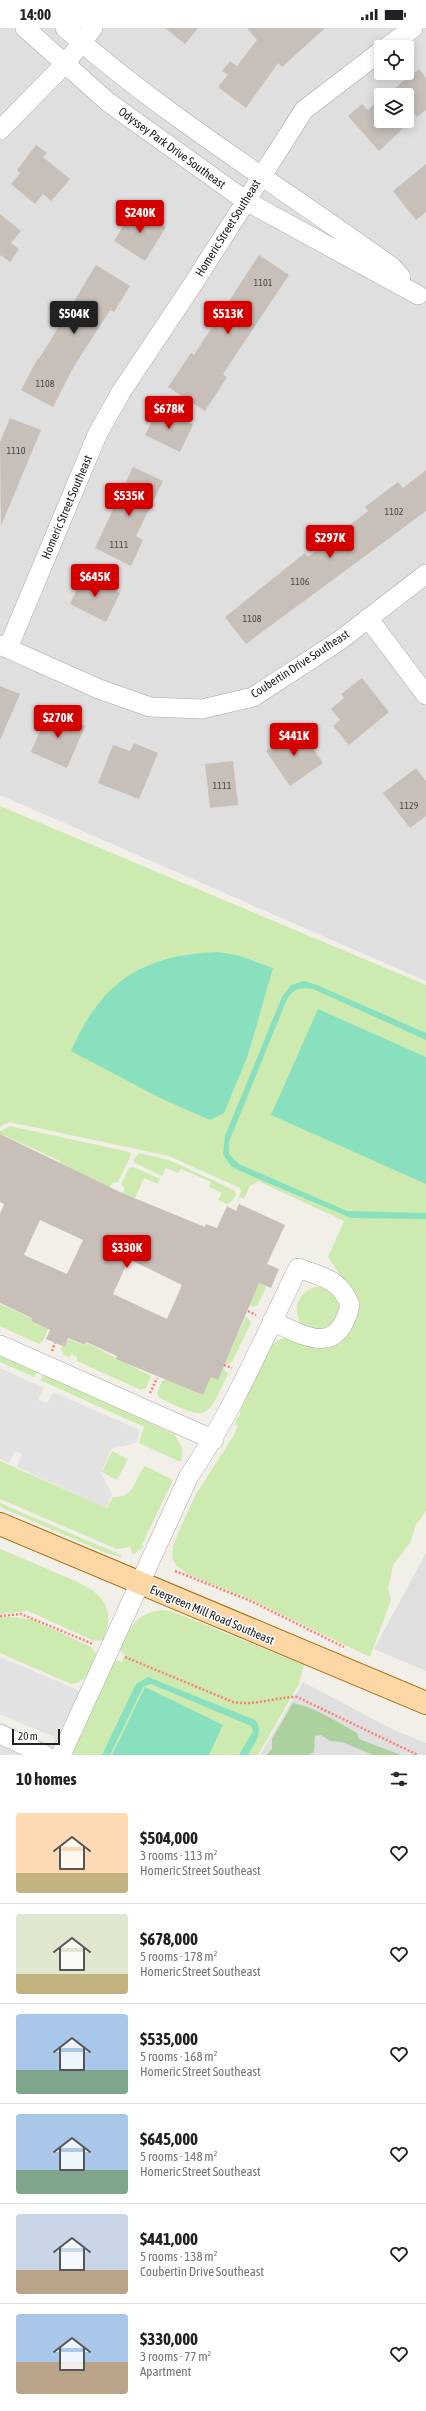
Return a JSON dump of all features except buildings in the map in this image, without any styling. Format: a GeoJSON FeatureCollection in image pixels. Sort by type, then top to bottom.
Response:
{"type":"FeatureCollection","features":[{"type":"Feature","properties":{"kind":"main road","name":"Evergreen Mill Road Southeast"},"geometry":{"type":"LineString","coordinates":[[0,1524],[139,1584],[426,1703]]}},
{"type":"Feature","properties":{"kind":"street","name":"Odyssey Park Drive Southeast"},"geometry":{"type":"LineString","coordinates":[[25,28],[108,102],[246,201],[423,294]]}},
{"type":"Feature","properties":{"kind":"street","name":"Odyssey Park Drive Southeast"},"geometry":{"type":"LineString","coordinates":[[65,28],[177,116],[392,267],[423,294]]}},
{"type":"Feature","properties":{"kind":"street"},"geometry":{"type":"LineString","coordinates":[[0,130],[64,64],[93,28]]}},
{"type":"Feature","properties":{"kind":"street"},"geometry":{"type":"LineString","coordinates":[[396,40],[412,28]]}},
{"type":"Feature","properties":{"kind":"street","name":"Homeric Street Southeast"},"geometry":{"type":"LineString","coordinates":[[4,647],[97,435],[120,392],[304,110],[374,56]]}},
{"type":"Feature","properties":{"kind":"street","name":"Coubertin Drive Southeast"},"geometry":{"type":"LineString","coordinates":[[4,647],[99,689],[150,706],[202,709],[253,697],[339,641],[426,574]]}},
{"type":"Feature","properties":{"kind":"street"},"geometry":{"type":"LineString","coordinates":[[368,618],[426,695]]}},
{"type":"Feature","properties":{"kind":"street"},"geometry":{"type":"LineString","coordinates":[[61,1755],[189,1476],[214,1440],[264,1318],[298,1268],[339,1285],[346,1295],[350,1306],[342,1328],[325,1340],[315,1340],[264,1318]]}},
{"type":"Feature","properties":{"kind":"street"},"geometry":{"type":"LineString","coordinates":[[0,1345],[214,1440]]}},
{"type":"Feature","properties":{"kind":"street"},"geometry":{"type":"LineString","coordinates":[[0,1734],[45,1755]]}},
{"type":"Feature","properties":{"kind":"path"},"geometry":{"type":"LineString","coordinates":[[248,1311],[264,1318]]}},
{"type":"Feature","properties":{"kind":"path"},"geometry":{"type":"LineString","coordinates":[[52,1352],[55,1343]]}},
{"type":"Feature","properties":{"kind":"path"},"geometry":{"type":"LineString","coordinates":[[224,1365],[232,1369]]}},
{"type":"Feature","properties":{"kind":"path"},"geometry":{"type":"LineString","coordinates":[[149,1395],[157,1378]]}},
{"type":"Feature","properties":{"kind":"path"},"geometry":{"type":"LineString","coordinates":[[175,1571],[251,1601],[347,1648]]}},
{"type":"Feature","properties":{"kind":"path"},"geometry":{"type":"LineString","coordinates":[[0,1616],[21,1614],[99,1646]]}},
{"type":"Feature","properties":{"kind":"path"},"geometry":{"type":"LineString","coordinates":[[124,1657],[233,1702],[250,1705],[283,1697],[297,1697],[418,1755]]}},
{"type":"Feature","properties":{"kind":"shaded area"},"geometry":{"type":"Polygon","coordinates":[[[0,28],[426,28],[426,981],[0,795],[0,28]]]}},
{"type":"Feature","properties":{"kind":"shaded area"},"geometry":{"type":"Polygon","coordinates":[[[0,1368],[44,1388],[38,1399],[42,1402],[48,1402],[53,1392],[140,1430],[136,1443],[111,1449],[101,1473],[112,1495],[106,1508],[17,1467],[22,1454],[15,1451],[9,1463],[0,1459],[0,1368]]]}},
{"type":"Feature","properties":{"kind":"shaded area"},"geometry":{"type":"Polygon","coordinates":[[[426,1553],[426,1671],[374,1649],[426,1553]]]}},
{"type":"Feature","properties":{"kind":"shaded area"},"geometry":{"type":"Polygon","coordinates":[[[0,1657],[71,1687],[94,1700],[72,1753],[74,1755],[0,1755],[0,1722],[51,1745],[55,1740],[54,1737],[0,1714],[0,1657]]]}},
{"type":"Feature","properties":{"kind":"shaded area"},"geometry":{"type":"Polygon","coordinates":[[[303,1682],[396,1731],[426,1743],[426,1755],[260,1755],[303,1682]]]}},
{"type":"Feature","properties":{"kind":"green space"},"geometry":{"type":"Polygon","coordinates":[[[0,806],[426,985],[426,1511],[416,1525],[410,1543],[393,1565],[388,1589],[391,1600],[370,1657],[252,1600],[187,1574],[176,1565],[172,1558],[173,1546],[196,1494],[234,1435],[238,1426],[235,1424],[238,1416],[240,1417],[240,1410],[271,1346],[276,1341],[294,1338],[319,1346],[351,1291],[328,1257],[344,1221],[258,1181],[250,1186],[244,1199],[240,1197],[236,1204],[241,1192],[240,1188],[169,1156],[9,1122],[0,1127],[0,806]]]}},
{"type":"Feature","properties":{"kind":"green space"},"geometry":{"type":"Polygon","coordinates":[[[217,952],[237,955],[273,968],[248,1055],[224,1113],[210,1120],[158,1097],[71,1051],[83,1027],[96,1007],[111,990],[127,977],[146,966],[167,959],[190,954],[217,952]]]}},
{"type":"Feature","properties":{"kind":"green space"},"geometry":{"type":"Polygon","coordinates":[[[304,981],[317,985],[426,1033],[426,1040],[313,989],[301,988],[295,990],[287,999],[229,1142],[229,1154],[239,1164],[347,1211],[426,1213],[426,1219],[351,1218],[240,1171],[231,1166],[223,1154],[225,1136],[282,997],[291,985],[304,981]]]}},
{"type":"Feature","properties":{"kind":"green space"},"geometry":{"type":"Polygon","coordinates":[[[318,1009],[426,1057],[426,1184],[271,1115],[318,1009]]]}},
{"type":"Feature","properties":{"kind":"green space"},"geometry":{"type":"Polygon","coordinates":[[[10,1126],[130,1152],[131,1155],[118,1182],[112,1183],[110,1187],[59,1164],[60,1161],[1,1134],[0,1137],[0,1131],[10,1126]]]}},
{"type":"Feature","properties":{"kind":"green space"},"geometry":{"type":"Polygon","coordinates":[[[139,1153],[169,1160],[234,1190],[236,1194],[231,1202],[227,1204],[218,1200],[222,1193],[209,1187],[211,1182],[181,1169],[178,1173],[166,1168],[162,1176],[135,1163],[133,1160],[139,1153]]]}},
{"type":"Feature","properties":{"kind":"green space"},"geometry":{"type":"Polygon","coordinates":[[[133,1167],[160,1179],[158,1184],[144,1178],[135,1198],[122,1193],[125,1188],[121,1184],[129,1168],[133,1167]]]}},
{"type":"Feature","properties":{"kind":"green space"},"geometry":{"type":"Polygon","coordinates":[[[259,1283],[266,1286],[258,1305],[253,1307],[249,1305],[259,1283]]]}},
{"type":"Feature","properties":{"kind":"green space"},"geometry":{"type":"Polygon","coordinates":[[[315,1287],[325,1287],[344,1304],[329,1332],[302,1326],[297,1314],[300,1298],[304,1293],[315,1287]]]}},
{"type":"Feature","properties":{"kind":"green space"},"geometry":{"type":"Polygon","coordinates":[[[0,1304],[31,1318],[30,1321],[48,1329],[43,1341],[39,1344],[0,1326],[0,1304]]]}},
{"type":"Feature","properties":{"kind":"green space"},"geometry":{"type":"Polygon","coordinates":[[[246,1316],[251,1323],[232,1362],[228,1364],[225,1363],[246,1316]]]}},
{"type":"Feature","properties":{"kind":"green space"},"geometry":{"type":"Polygon","coordinates":[[[68,1339],[85,1346],[87,1343],[151,1376],[146,1388],[141,1390],[77,1361],[77,1357],[71,1354],[69,1358],[63,1354],[61,1349],[62,1346],[65,1347],[68,1339]]]}},
{"type":"Feature","properties":{"kind":"green space"},"geometry":{"type":"Polygon","coordinates":[[[0,1355],[37,1372],[34,1377],[0,1362],[0,1355]]]}},
{"type":"Feature","properties":{"kind":"green space"},"geometry":{"type":"Polygon","coordinates":[[[223,1368],[228,1374],[214,1402],[209,1409],[203,1413],[196,1413],[187,1410],[159,1398],[157,1393],[162,1381],[166,1379],[203,1395],[211,1377],[223,1368]]]}},
{"type":"Feature","properties":{"kind":"green space"},"geometry":{"type":"Polygon","coordinates":[[[43,1374],[174,1434],[183,1449],[181,1461],[139,1443],[144,1427],[40,1380],[43,1374]]]}},
{"type":"Feature","properties":{"kind":"green space"},"geometry":{"type":"Polygon","coordinates":[[[112,1451],[128,1459],[117,1480],[102,1472],[112,1451]]]}},
{"type":"Feature","properties":{"kind":"green space"},"geometry":{"type":"Polygon","coordinates":[[[0,1461],[107,1508],[113,1497],[126,1494],[130,1491],[145,1466],[173,1480],[145,1538],[142,1545],[144,1546],[133,1555],[130,1547],[117,1549],[0,1499],[0,1461]]]}},
{"type":"Feature","properties":{"kind":"green space"},"geometry":{"type":"Polygon","coordinates":[[[0,1503],[121,1555],[121,1557],[106,1553],[0,1507],[0,1503]]]}},
{"type":"Feature","properties":{"kind":"green space"},"geometry":{"type":"Polygon","coordinates":[[[0,1549],[78,1582],[98,1595],[104,1603],[108,1613],[108,1625],[103,1640],[94,1641],[28,1611],[0,1614],[0,1549]]]}},
{"type":"Feature","properties":{"kind":"green space"},"geometry":{"type":"Polygon","coordinates":[[[153,1611],[171,1611],[304,1665],[299,1684],[258,1755],[74,1755],[72,1753],[114,1660],[122,1662],[125,1655],[119,1650],[126,1635],[134,1623],[140,1618],[153,1611]]]}},
{"type":"Feature","properties":{"kind":"green space"},"geometry":{"type":"Polygon","coordinates":[[[0,1616],[31,1619],[91,1647],[97,1655],[88,1674],[81,1681],[71,1684],[0,1653],[0,1616]]]}},
{"type":"Feature","properties":{"kind":"green space"},"geometry":{"type":"Polygon","coordinates":[[[148,1677],[255,1720],[259,1729],[258,1738],[248,1755],[239,1755],[253,1731],[251,1726],[151,1684],[143,1687],[110,1755],[102,1755],[136,1684],[148,1677]]]}},
{"type":"Feature","properties":{"kind":"green space"},"geometry":{"type":"Polygon","coordinates":[[[145,1687],[223,1725],[209,1755],[112,1755],[145,1687]]]}},
{"type":"Feature","properties":{"kind":"green space"},"geometry":{"type":"Polygon","coordinates":[[[293,1703],[310,1708],[334,1720],[357,1733],[359,1739],[401,1755],[373,1755],[342,1742],[330,1741],[321,1735],[315,1736],[314,1752],[309,1755],[266,1755],[272,1749],[272,1739],[293,1703]]]}}]}
